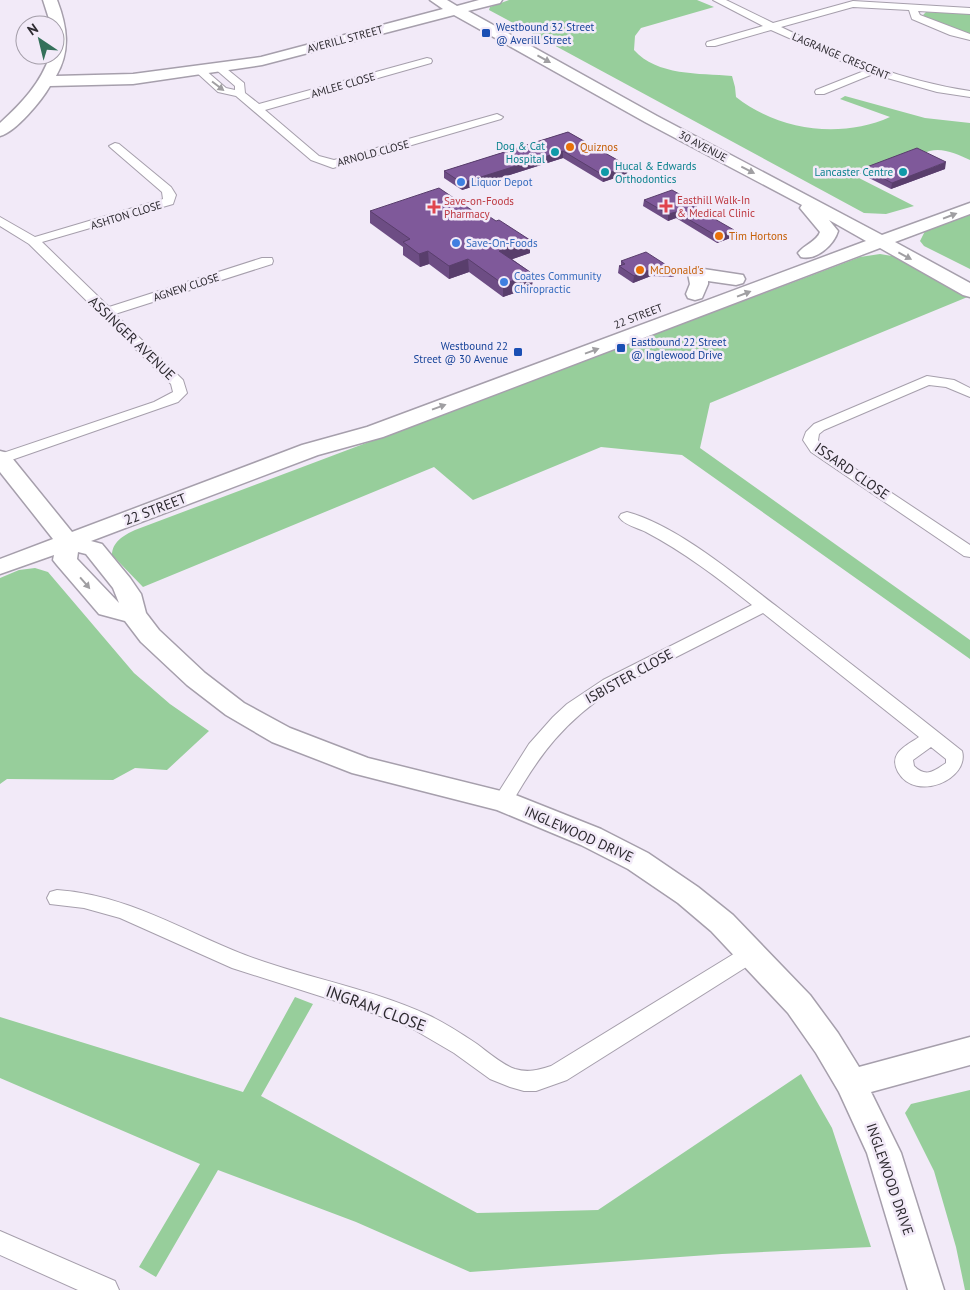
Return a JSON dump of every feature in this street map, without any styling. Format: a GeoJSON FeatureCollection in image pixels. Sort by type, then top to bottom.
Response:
{"type":"FeatureCollection","features":[{"type":"Feature","properties":{"kind":"main road"},"geometry":{"type":"LineString","coordinates":[[2,127],[27,106],[47,81],[59,50],[61,35],[58,15],[50,0]]}},
{"type":"Feature","properties":{"kind":"main road","name":"AVERILL STREET"},"geometry":{"type":"LineString","coordinates":[[47,81],[133,79],[235,63],[262,61],[457,3],[496,0]]}},
{"type":"Feature","properties":{"kind":"main road","name":"30 AVENUE"},"geometry":{"type":"LineString","coordinates":[[457,3],[651,119],[656,132],[652,138],[668,136],[696,143],[793,193],[970,275]]}},
{"type":"Feature","properties":{"kind":"main road","name":"30 AVENUE"},"geometry":{"type":"LineString","coordinates":[[457,3],[880,234],[970,291]]}},
{"type":"Feature","properties":{"kind":"main road"},"geometry":{"type":"LineString","coordinates":[[793,193],[822,220],[829,231],[827,238],[807,253]]}},
{"type":"Feature","properties":{"kind":"main road","name":"22 STREET"},"geometry":{"type":"LineString","coordinates":[[0,567],[310,450],[374,432],[880,234],[970,193]]}},
{"type":"Feature","properties":{"kind":"main road","name":"22 STREET"},"geometry":{"type":"LineString","coordinates":[[310,450],[349,429],[494,369],[695,294],[807,253],[970,208]]}},
{"type":"Feature","properties":{"kind":"main road"},"geometry":{"type":"LineString","coordinates":[[0,459],[68,542]]}},
{"type":"Feature","properties":{"kind":"main road","name":"INGLEWOOD DRIVE"},"geometry":{"type":"LineString","coordinates":[[68,542],[66,560],[108,608],[134,615],[150,636],[196,679],[235,709],[281,735],[362,766],[503,801],[591,837],[638,861],[688,895],[722,924],[752,953],[799,1004],[827,1043],[851,1083],[884,1153],[926,1290]]}},
{"type":"Feature","properties":{"kind":"main road"},"geometry":{"type":"LineString","coordinates":[[851,1083],[970,1051]]}},
{"type":"Feature","properties":{"kind":"street","name":"LAGRANGE CRESCENT"},"geometry":{"type":"LineString","coordinates":[[718,0],[872,71],[910,83],[970,94]]}},
{"type":"Feature","properties":{"kind":"street"},"geometry":{"type":"LineString","coordinates":[[711,44],[844,6],[863,4],[970,11]]}},
{"type":"Feature","properties":{"kind":"street"},"geometry":{"type":"LineString","coordinates":[[913,7],[916,17],[954,33],[970,37]]}},
{"type":"Feature","properties":{"kind":"street","name":"AMLEE CLOSE"},"geometry":{"type":"LineString","coordinates":[[258,108],[427,62]]}},
{"type":"Feature","properties":{"kind":"street","name":"ARNOLD CLOSE"},"geometry":{"type":"LineString","coordinates":[[218,67],[240,85],[240,94]]}},
{"type":"Feature","properties":{"kind":"street","name":"ARNOLD CLOSE"},"geometry":{"type":"LineString","coordinates":[[200,70],[222,90],[240,94],[315,158],[333,164],[497,117]]}},
{"type":"Feature","properties":{"kind":"street"},"geometry":{"type":"LineString","coordinates":[[820,92],[872,71]]}},
{"type":"Feature","properties":{"kind":"street","name":"ASHTON CLOSE"},"geometry":{"type":"LineString","coordinates":[[33,242],[169,201],[170,195],[167,190],[115,146]]}},
{"type":"Feature","properties":{"kind":"street","name":"ASSINGER AVENUE"},"geometry":{"type":"LineString","coordinates":[[0,221],[33,242],[178,383],[180,392],[173,399],[159,405],[0,459]]}},
{"type":"Feature","properties":{"kind":"street","name":"AGNEW CLOSE"},"geometry":{"type":"LineString","coordinates":[[105,313],[267,261]]}},
{"type":"Feature","properties":{"kind":"street","name":"ISSARD CLOSE"},"geometry":{"type":"LineString","coordinates":[[970,393],[949,383],[927,380],[819,427],[812,433],[810,438],[811,444],[816,449],[970,552]]}},
{"type":"Feature","properties":{"kind":"street"},"geometry":{"type":"LineString","coordinates":[[627,517],[688,548],[932,737]]}},
{"type":"Feature","properties":{"kind":"street","name":"ISBISTER CLOSE"},"geometry":{"type":"LineString","coordinates":[[503,801],[527,759],[541,740],[570,711],[588,697],[609,684],[764,606]]}},
{"type":"Feature","properties":{"kind":"street","name":"INGRAM CLOSE"},"geometry":{"type":"LineString","coordinates":[[57,898],[84,900],[125,911],[240,962],[371,1003],[421,1022],[462,1046],[498,1072],[524,1081],[536,1081],[559,1073],[752,953]]}},
{"type":"Feature","properties":{"kind":"street"},"geometry":{"type":"LineString","coordinates":[[0,1244],[72,1284],[106,1290]]}},
{"type":"Feature","properties":{"kind":"green space"},"geometry":{"type":"Polygon","coordinates":[[[509,0],[697,0],[714,7],[641,28],[635,36],[634,50],[654,65],[666,69],[679,72],[732,76],[736,97],[753,109],[771,118],[791,124],[811,128],[851,128],[871,124],[890,117],[840,99],[845,96],[925,118],[970,123],[970,160],[940,150],[928,151],[922,154],[917,152],[855,176],[914,206],[886,214],[864,213],[489,10],[490,7],[509,0]]]}},
{"type":"Feature","properties":{"kind":"green space"},"geometry":{"type":"Polygon","coordinates":[[[926,12],[970,14],[970,34],[927,18],[923,15],[926,12]]]}},
{"type":"Feature","properties":{"kind":"green space"},"geometry":{"type":"Polygon","coordinates":[[[970,213],[970,269],[924,246],[920,241],[925,231],[970,213]]]}},
{"type":"Feature","properties":{"kind":"green space"},"geometry":{"type":"Polygon","coordinates":[[[880,254],[898,257],[970,296],[710,403],[700,448],[970,640],[970,659],[682,455],[601,447],[473,500],[434,467],[143,587],[112,555],[116,543],[135,530],[860,257],[880,254]]]}},
{"type":"Feature","properties":{"kind":"green space"},"geometry":{"type":"Polygon","coordinates":[[[35,568],[48,572],[134,673],[170,704],[209,731],[167,770],[135,768],[113,780],[7,779],[0,784],[0,578],[19,570],[35,568]]]}},
{"type":"Feature","properties":{"kind":"green space"},"geometry":{"type":"Polygon","coordinates":[[[295,997],[313,1004],[261,1096],[477,1213],[598,1210],[801,1074],[832,1128],[871,1247],[722,1254],[470,1272],[356,1222],[218,1170],[156,1277],[139,1267],[200,1164],[0,1078],[0,1017],[243,1092],[295,997]]]}},
{"type":"Feature","properties":{"kind":"green space"},"geometry":{"type":"Polygon","coordinates":[[[970,1090],[970,1290],[965,1290],[956,1247],[934,1171],[905,1113],[911,1104],[970,1090]]]}},
{"type":"Feature","properties":{"kind":"building"},"geometry":{"type":"Polygon","coordinates":[[[568,132],[628,166],[603,175],[563,151],[462,183],[444,171],[568,132]]]}},
{"type":"Feature","properties":{"kind":"building"},"geometry":{"type":"Polygon","coordinates":[[[917,148],[946,162],[892,183],[864,168],[917,148]]]}},
{"type":"Feature","properties":{"kind":"building","name":"Save-On-Foods"},"geometry":{"type":"Polygon","coordinates":[[[439,188],[479,215],[484,213],[496,221],[499,220],[530,240],[499,251],[533,274],[503,284],[468,259],[449,266],[428,251],[419,254],[403,242],[410,239],[370,211],[439,188]]]}},
{"type":"Feature","properties":{"kind":"building"},"geometry":{"type":"Polygon","coordinates":[[[672,190],[697,204],[692,206],[734,230],[717,236],[676,212],[668,214],[644,200],[672,190]]]}},
{"type":"Feature","properties":{"kind":"building"},"geometry":{"type":"Polygon","coordinates":[[[646,252],[674,270],[652,269],[634,276],[619,266],[625,264],[621,261],[646,252]]]}},
{"type":"Feature","properties":{"kind":"place","name":"Westbound 32 Street @ Averill Street"},"geometry":{"type":"Point","coordinates":[486,33]}},
{"type":"Feature","properties":{"kind":"place","name":"Quiznos"},"geometry":{"type":"Point","coordinates":[570,147]}},
{"type":"Feature","properties":{"kind":"place","name":"Dog & Cat Hospital"},"geometry":{"type":"Point","coordinates":[555,152]}},
{"type":"Feature","properties":{"kind":"place","name":"Hucal & Edwards Orthodontics"},"geometry":{"type":"Point","coordinates":[605,172]}},
{"type":"Feature","properties":{"kind":"place","name":"Lancaster Centre"},"geometry":{"type":"Point","coordinates":[903,172]}},
{"type":"Feature","properties":{"kind":"place","name":"Liquor Depot"},"geometry":{"type":"Point","coordinates":[461,182]}},
{"type":"Feature","properties":{"kind":"place","name":"Easthill Walk-In & Medical Clinic"},"geometry":{"type":"Point","coordinates":[666,206]}},
{"type":"Feature","properties":{"kind":"place","name":"Save-on-Foods Pharmacy"},"geometry":{"type":"Point","coordinates":[434,207]}},
{"type":"Feature","properties":{"kind":"place","name":"Tim Hortons"},"geometry":{"type":"Point","coordinates":[719,236]}},
{"type":"Feature","properties":{"kind":"place","name":"Save-On-Foods"},"geometry":{"type":"Point","coordinates":[456,243]}},
{"type":"Feature","properties":{"kind":"place","name":"McDonald's"},"geometry":{"type":"Point","coordinates":[640,270]}},
{"type":"Feature","properties":{"kind":"place","name":"Coates Community Chiropractic"},"geometry":{"type":"Point","coordinates":[504,282]}},
{"type":"Feature","properties":{"kind":"place","name":"Eastbound 22 Street @ Inglewood Drive"},"geometry":{"type":"Point","coordinates":[621,348]}},
{"type":"Feature","properties":{"kind":"place","name":"Westbound 22 Street @ 30 Avenue"},"geometry":{"type":"Point","coordinates":[518,352]}}]}
